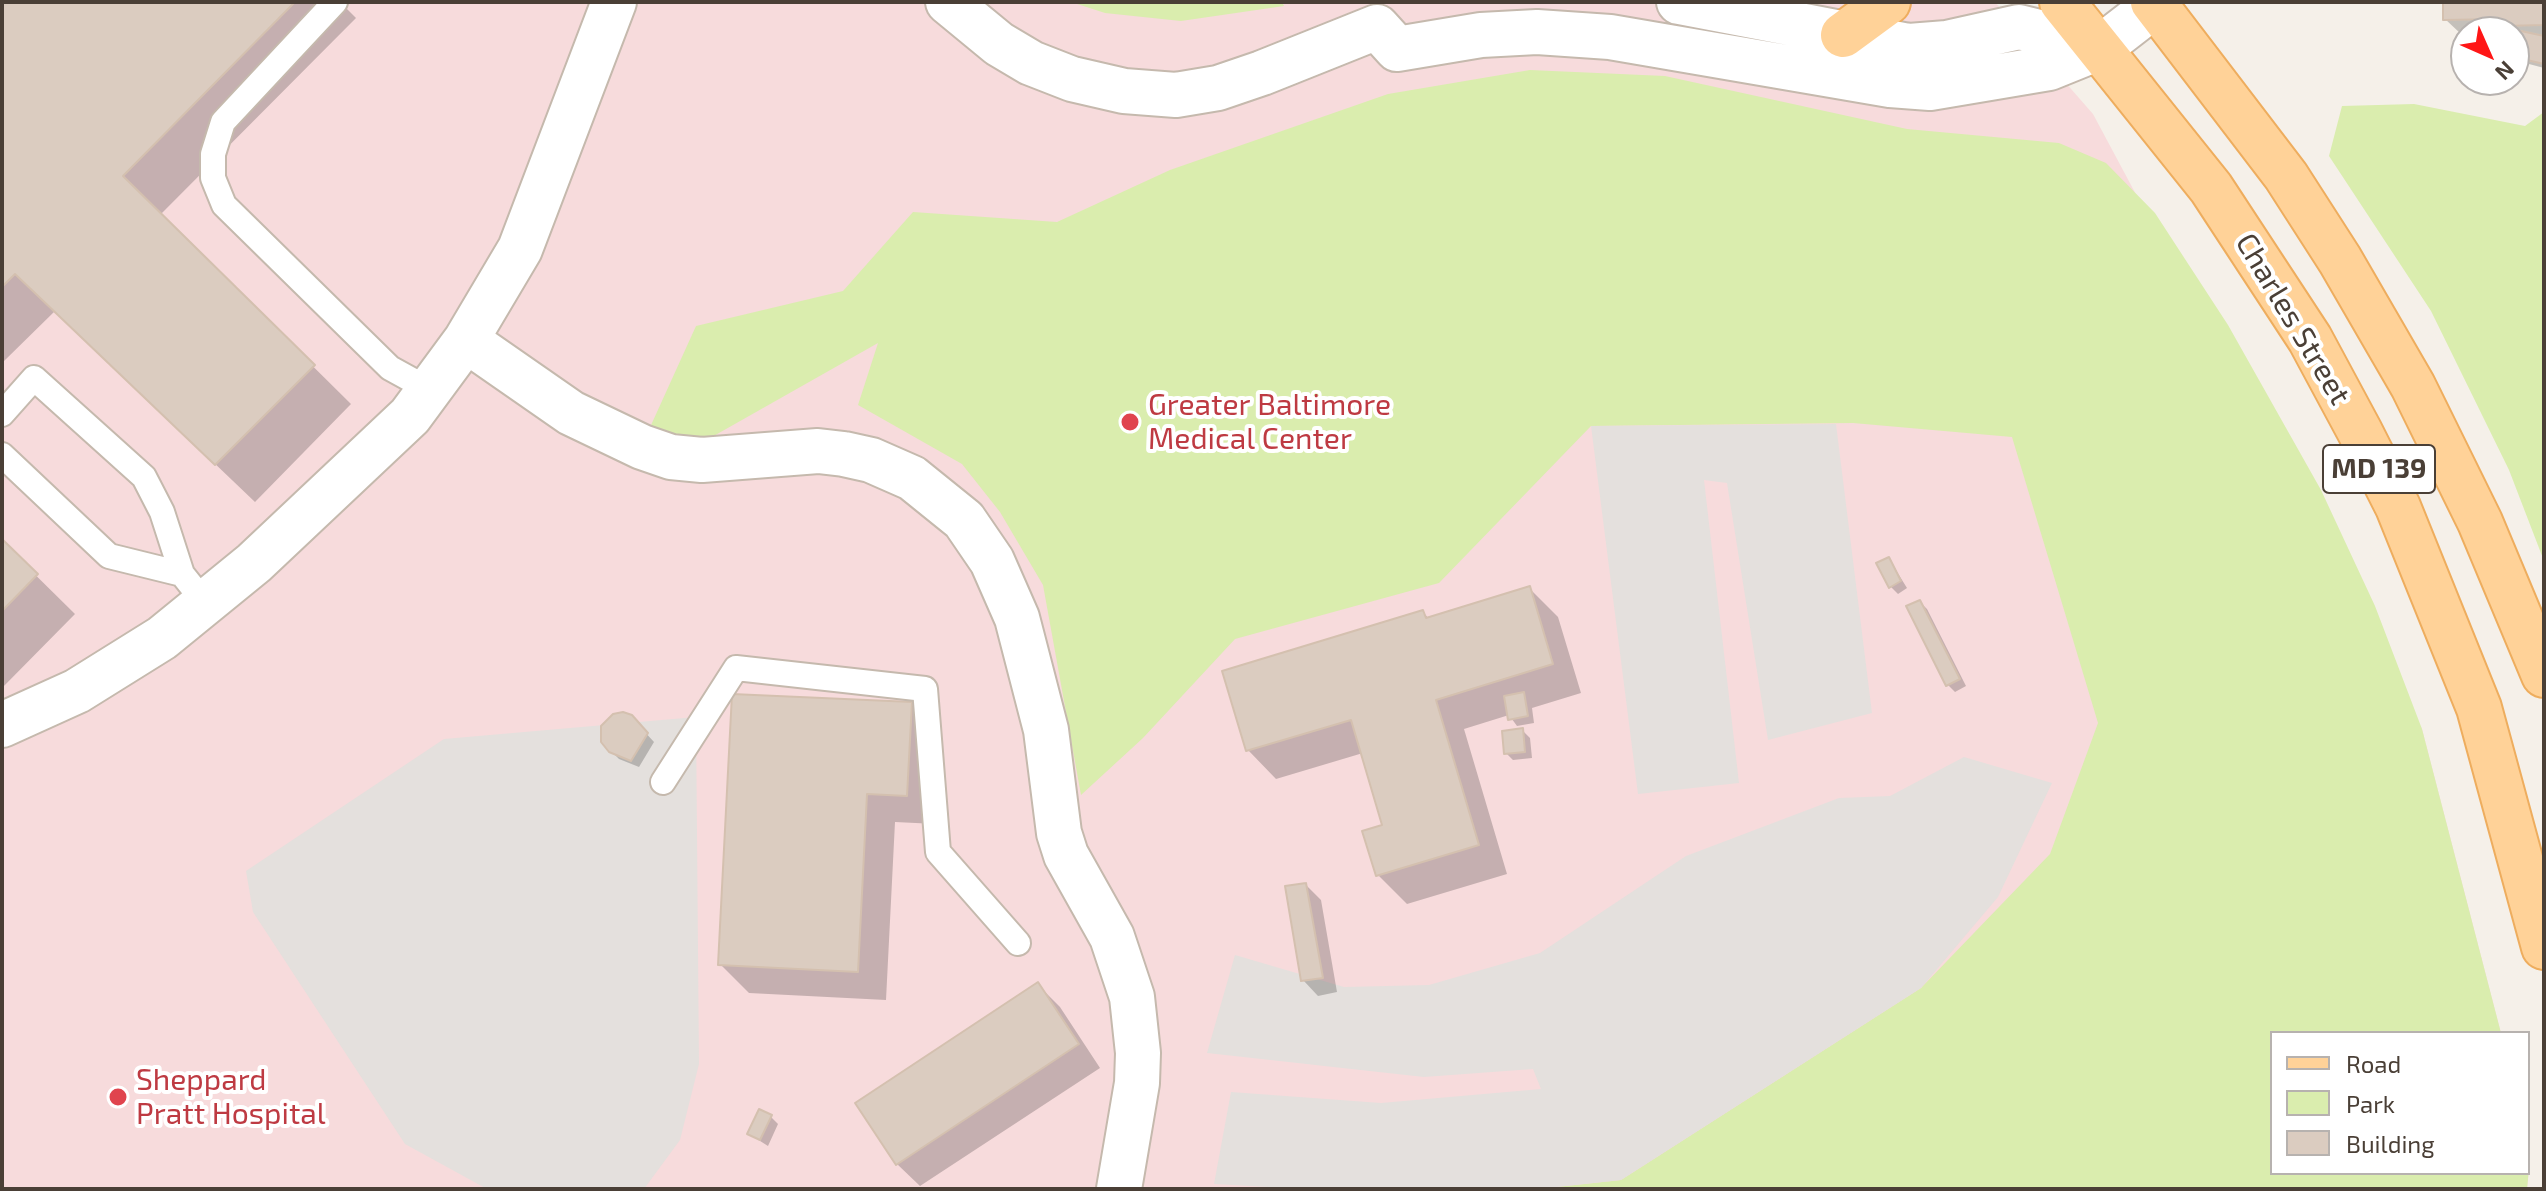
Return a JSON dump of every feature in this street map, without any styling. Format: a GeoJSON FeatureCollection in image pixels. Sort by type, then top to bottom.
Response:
{"type":"FeatureCollection","features":[{"type":"Feature","properties":{"kind":"main road"},"geometry":{"type":"LineString","coordinates":[[1843,35],[1888,2]]}},
{"type":"Feature","properties":{"kind":"main road","name":"Charles Street"},"geometry":{"type":"LineString","coordinates":[[2062,2],[2211,188],[2258,256],[2310,339],[2398,507],[2479,708],[2544,947]]}},
{"type":"Feature","properties":{"kind":"main road","name":"MD 139"},"geometry":{"type":"LineString","coordinates":[[2156,3],[2286,176],[2355,285],[2413,386],[2480,522],[2544,675]]}},
{"type":"Feature","properties":{"kind":"street"},"geometry":{"type":"LineString","coordinates":[[2,725],[77,691],[122,664],[194,589],[364,461],[410,416],[466,340],[514,260],[542,198],[614,2]]}},
{"type":"Feature","properties":{"kind":"street"},"geometry":{"type":"LineString","coordinates":[[948,2],[999,44],[1031,63],[1072,79],[1124,91],[1176,95],[1247,78],[1380,15],[1397,49],[1481,35],[1537,32],[1610,37],[1890,85],[1930,88],[2049,68],[2101,47],[2156,3]]}},
{"type":"Feature","properties":{"kind":"street"},"geometry":{"type":"LineString","coordinates":[[1679,2],[1909,46],[1947,43],[2019,27],[2101,47]]}},
{"type":"Feature","properties":{"kind":"street"},"geometry":{"type":"LineString","coordinates":[[466,340],[571,413],[642,447],[671,457],[702,460],[818,451],[871,460],[912,478],[964,520],[992,561],[1017,618],[1046,730],[1059,833],[1066,855],[1112,937],[1132,997],[1138,1053],[1137,1083],[1119,1189]]}},
{"type":"Feature","properties":{"kind":"lane"},"geometry":{"type":"LineString","coordinates":[[335,2],[223,122],[213,154],[213,178],[224,205],[390,368],[430,390]]}},
{"type":"Feature","properties":{"kind":"lane"},"geometry":{"type":"LineString","coordinates":[[2,414],[34,378],[144,477],[194,589]]}},
{"type":"Feature","properties":{"kind":"lane"},"geometry":{"type":"LineString","coordinates":[[2,455],[109,556],[194,589]]}},
{"type":"Feature","properties":{"kind":"lane"},"geometry":{"type":"LineString","coordinates":[[663,782],[736,668],[925,689],[938,852],[1018,943]]}},
{"type":"Feature","properties":{"kind":"shaded area","name":"Greater Baltimore Medical Center"},"geometry":{"type":"Polygon","coordinates":[[[2,2],[1995,2],[2093,114],[2422,729],[2500,1031],[2270,1031],[2270,1175],[2528,1175],[2527,1189],[2,1189],[2,2]]]}},
{"type":"Feature","properties":{"kind":"shaded area"},"geometry":{"type":"Polygon","coordinates":[[[1836,424],[1872,713],[1768,740],[1727,483],[1704,480],[1739,783],[1638,794],[1591,426],[1836,424]]]}},
{"type":"Feature","properties":{"kind":"shaded area"},"geometry":{"type":"Polygon","coordinates":[[[696,717],[699,1064],[680,1140],[644,1189],[487,1189],[405,1144],[253,912],[246,871],[444,739],[696,717]]]}},
{"type":"Feature","properties":{"kind":"shaded area"},"geometry":{"type":"Polygon","coordinates":[[[1964,757],[2052,783],[1998,897],[1921,988],[1621,1180],[1538,1189],[1304,1189],[1214,1184],[1231,1092],[1381,1103],[1541,1089],[1533,1069],[1424,1077],[1207,1053],[1235,955],[1344,987],[1429,985],[1540,953],[1686,856],[1839,798],[1890,796],[1964,757]]]}},
{"type":"Feature","properties":{"kind":"green space"},"geometry":{"type":"Polygon","coordinates":[[[1071,2],[1282,2],[1284,6],[1181,21],[1105,13],[1071,2]]]}},
{"type":"Feature","properties":{"kind":"green space"},"geometry":{"type":"Polygon","coordinates":[[[1530,70],[1665,76],[1907,129],[2059,143],[2106,163],[2155,213],[2228,325],[2321,490],[2375,606],[2422,729],[2500,1031],[2270,1031],[2270,1175],[2528,1175],[2527,1189],[1538,1189],[1621,1180],[1921,988],[2050,854],[2098,723],[2012,437],[1853,423],[1591,426],[1439,583],[1235,639],[1143,738],[1081,795],[1043,585],[1000,512],[962,464],[858,405],[878,343],[696,446],[647,434],[696,326],[843,291],[913,212],[1057,222],[1170,170],[1388,94],[1530,70]]]}},
{"type":"Feature","properties":{"kind":"green space"},"geometry":{"type":"Polygon","coordinates":[[[2414,104],[2525,126],[2544,112],[2544,561],[2509,470],[2431,311],[2329,156],[2342,106],[2414,104]]]}},
{"type":"Feature","properties":{"kind":"building"},"geometry":{"type":"Polygon","coordinates":[[[2,2],[295,2],[123,176],[315,365],[215,465],[15,274],[2,287],[2,2]]]}},
{"type":"Feature","properties":{"kind":"building"},"geometry":{"type":"Polygon","coordinates":[[[2443,2],[2544,2],[2544,25],[2530,25],[2530,16],[2450,16],[2450,20],[2443,20],[2443,2]]]}},
{"type":"Feature","properties":{"kind":"building"},"geometry":{"type":"Polygon","coordinates":[[[2530,33],[2544,36],[2544,64],[2530,61],[2530,33]]]}},
{"type":"Feature","properties":{"kind":"building"},"geometry":{"type":"Polygon","coordinates":[[[2,539],[38,574],[2,611],[2,539]]]}},
{"type":"Feature","properties":{"kind":"building"},"geometry":{"type":"Polygon","coordinates":[[[1889,557],[1901,581],[1889,588],[1876,563],[1889,557]]]}},
{"type":"Feature","properties":{"kind":"building"},"geometry":{"type":"Polygon","coordinates":[[[1530,586],[1553,664],[1436,700],[1479,845],[1376,876],[1362,831],[1382,825],[1351,720],[1246,751],[1222,671],[1423,610],[1426,618],[1530,586]]]}},
{"type":"Feature","properties":{"kind":"building"},"geometry":{"type":"Polygon","coordinates":[[[1920,600],[1960,679],[1946,686],[1906,606],[1920,600]]]}},
{"type":"Feature","properties":{"kind":"building"},"geometry":{"type":"Polygon","coordinates":[[[1524,692],[1528,716],[1508,720],[1504,696],[1524,692]]]}},
{"type":"Feature","properties":{"kind":"building"},"geometry":{"type":"Polygon","coordinates":[[[732,694],[912,702],[907,796],[867,794],[858,972],[718,965],[732,694]]]}},
{"type":"Feature","properties":{"kind":"building"},"geometry":{"type":"Polygon","coordinates":[[[623,712],[632,715],[648,733],[631,761],[609,752],[601,742],[601,726],[613,714],[623,712]]]}},
{"type":"Feature","properties":{"kind":"building"},"geometry":{"type":"Polygon","coordinates":[[[1523,728],[1525,752],[1504,754],[1502,731],[1523,728]]]}},
{"type":"Feature","properties":{"kind":"building"},"geometry":{"type":"Polygon","coordinates":[[[1306,883],[1323,978],[1301,981],[1285,886],[1306,883]]]}},
{"type":"Feature","properties":{"kind":"building"},"geometry":{"type":"Polygon","coordinates":[[[1038,982],[1079,1044],[896,1165],[855,1103],[1038,982]]]}},
{"type":"Feature","properties":{"kind":"building"},"geometry":{"type":"Polygon","coordinates":[[[759,1109],[772,1115],[760,1140],[747,1134],[759,1109]]]}},
{"type":"Feature","properties":{"kind":"place","name":"Greater Baltimore Medical Center"},"geometry":{"type":"Point","coordinates":[1130,422]}},
{"type":"Feature","properties":{"kind":"place","name":"Sheppard Pratt Hospital"},"geometry":{"type":"Point","coordinates":[118,1097]}}]}
